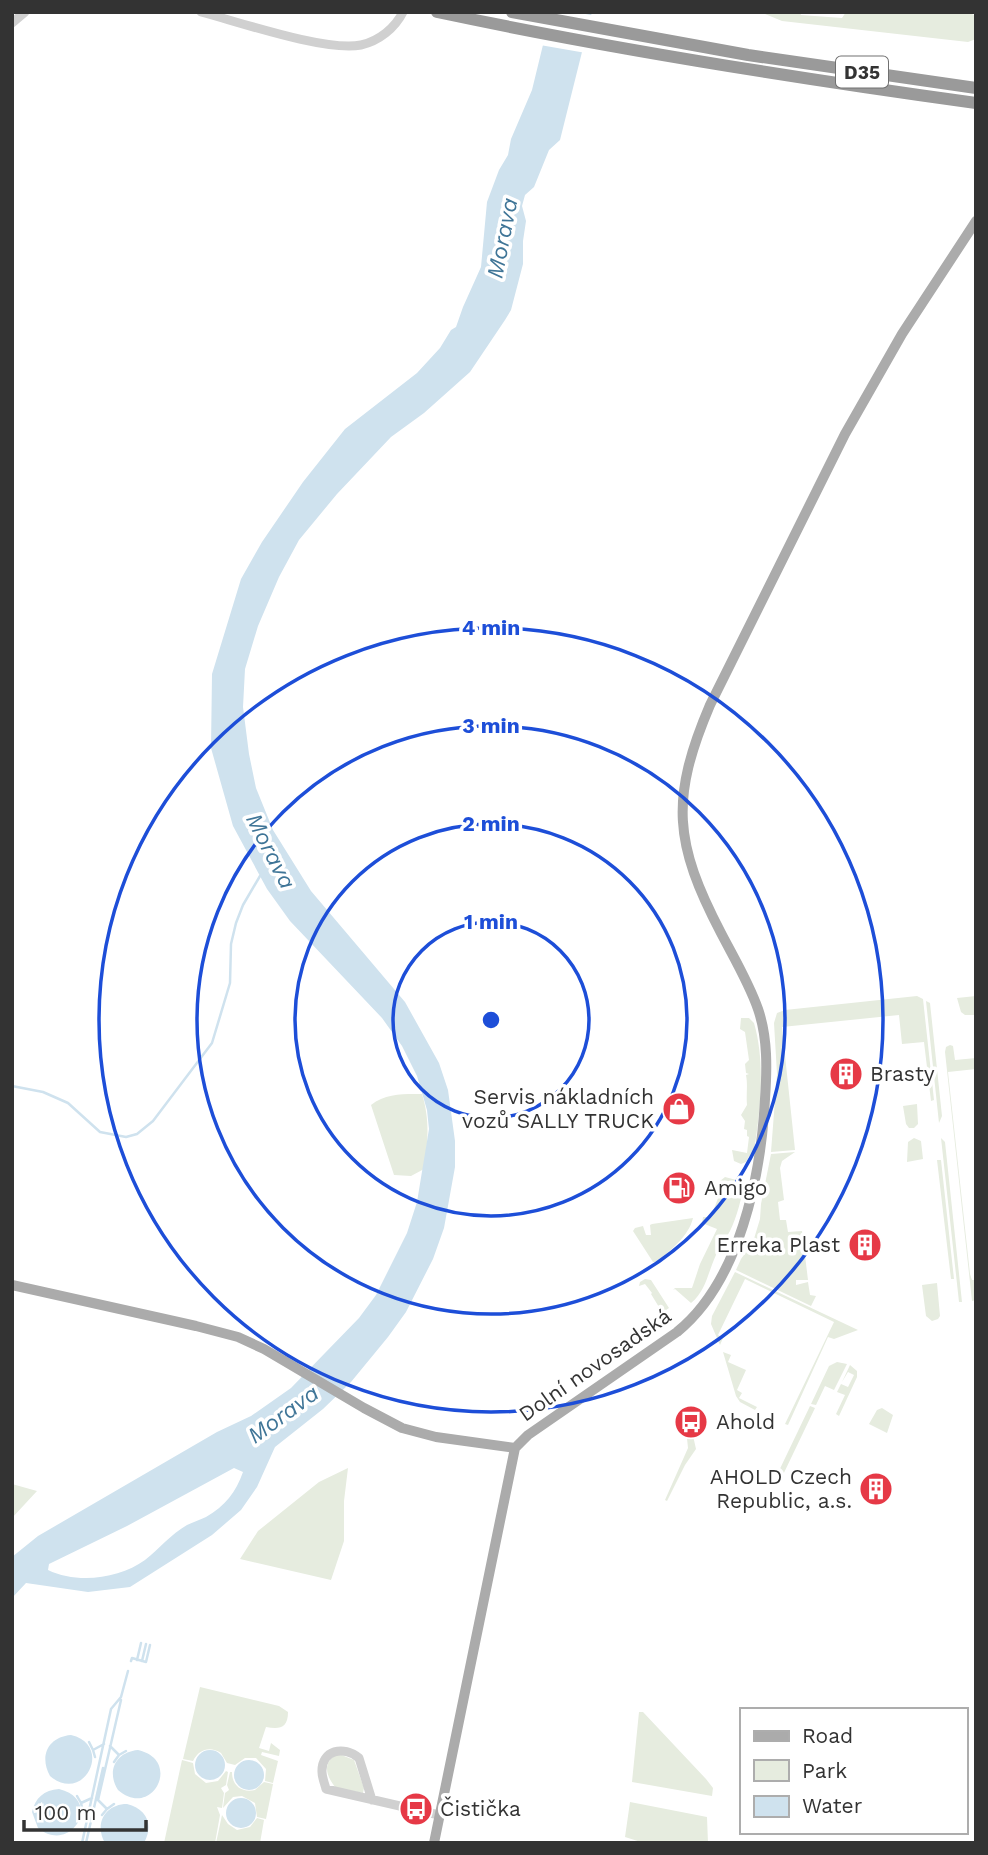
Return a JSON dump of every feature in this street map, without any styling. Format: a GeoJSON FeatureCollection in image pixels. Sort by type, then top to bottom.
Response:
{"type":"FeatureCollection","features":[{"type":"Feature","properties":{"kind":"highway","name":"D35"},"geometry":{"type":"LineString","coordinates":[[437,12],[636,51],[804,79],[976,103]]}},
{"type":"Feature","properties":{"kind":"highway","name":"D35"},"geometry":{"type":"LineString","coordinates":[[512,12],[748,55],[976,88]]}},
{"type":"Feature","properties":{"kind":"main road","name":"Dolní novosadská"},"geometry":{"type":"LineString","coordinates":[[434,1843],[515,1448],[525,1437],[684,1326],[700,1309],[718,1282],[734,1249],[746,1213],[762,1143],[765,1041],[758,1009],[705,903],[690,860],[682,813],[689,760],[710,705],[845,434],[909,323],[976,221]]}},
{"type":"Feature","properties":{"kind":"main road"},"geometry":{"type":"LineString","coordinates":[[12,1285],[238,1337],[364,1408],[414,1432],[515,1448]]}},
{"type":"Feature","properties":{"kind":"street"},"geometry":{"type":"LineString","coordinates":[[12,23],[25,12]]}},
{"type":"Feature","properties":{"kind":"street"},"geometry":{"type":"LineString","coordinates":[[201,12],[314,41],[348,46],[361,45],[379,38],[396,24],[403,12]]}},
{"type":"Feature","properties":{"kind":"street"},"geometry":{"type":"LineString","coordinates":[[372,1800],[359,1758],[344,1750],[329,1754],[322,1768],[326,1789],[372,1800],[439,1815]]}},
{"type":"Feature","properties":{"kind":"green space"},"geometry":{"type":"Polygon","coordinates":[[[760,12],[800,12],[801,15],[842,18],[846,12],[968,12],[976,16],[976,39],[968,42],[782,21],[760,12]]]}},
{"type":"Feature","properties":{"kind":"green space"},"geometry":{"type":"Polygon","coordinates":[[[917,996],[923,999],[934,1100],[931,1101],[924,1042],[902,1044],[899,1015],[782,1027],[795,1150],[771,1152],[777,1074],[774,1023],[777,1013],[917,996]]]}},
{"type":"Feature","properties":{"kind":"green space"},"geometry":{"type":"Polygon","coordinates":[[[976,996],[976,1015],[965,1015],[961,1012],[957,998],[976,996]]]}},
{"type":"Feature","properties":{"kind":"green space"},"geometry":{"type":"Polygon","coordinates":[[[926,1001],[930,1003],[942,1116],[939,1123],[926,1001]]]}},
{"type":"Feature","properties":{"kind":"green space"},"geometry":{"type":"Polygon","coordinates":[[[741,1018],[749,1018],[754,1023],[761,1072],[760,1107],[753,1157],[749,1156],[746,1162],[741,1164],[734,1161],[732,1150],[747,1153],[749,1137],[741,1115],[747,1105],[746,1075],[749,1074],[746,1073],[745,1064],[749,1060],[745,1032],[740,1029],[741,1018]]]}},
{"type":"Feature","properties":{"kind":"green space"},"geometry":{"type":"Polygon","coordinates":[[[950,1045],[953,1046],[955,1060],[976,1058],[976,1069],[948,1072],[970,1274],[972,1280],[976,1280],[976,1300],[972,1301],[945,1052],[950,1045]]]}},
{"type":"Feature","properties":{"kind":"green space"},"geometry":{"type":"Polygon","coordinates":[[[422,1094],[428,1131],[424,1169],[411,1176],[394,1175],[371,1105],[389,1096],[422,1094]]]}},
{"type":"Feature","properties":{"kind":"green space"},"geometry":{"type":"Polygon","coordinates":[[[917,1104],[918,1124],[909,1128],[903,1106],[917,1104]]]}},
{"type":"Feature","properties":{"kind":"green space"},"geometry":{"type":"Polygon","coordinates":[[[914,1138],[921,1141],[923,1159],[907,1162],[908,1142],[914,1138]]]}},
{"type":"Feature","properties":{"kind":"green space"},"geometry":{"type":"Polygon","coordinates":[[[941,1138],[945,1142],[962,1302],[959,1302],[941,1138]]]}},
{"type":"Feature","properties":{"kind":"green space"},"geometry":{"type":"Polygon","coordinates":[[[795,1152],[782,1161],[780,1168],[784,1200],[778,1202],[780,1220],[786,1220],[788,1232],[802,1231],[808,1280],[796,1280],[796,1285],[808,1282],[810,1295],[816,1296],[811,1306],[736,1270],[753,1242],[760,1219],[771,1154],[795,1152]]]}},
{"type":"Feature","properties":{"kind":"green space"},"geometry":{"type":"Polygon","coordinates":[[[937,1160],[941,1160],[954,1279],[951,1279],[937,1160]]]}},
{"type":"Feature","properties":{"kind":"green space"},"geometry":{"type":"Polygon","coordinates":[[[725,1177],[744,1182],[739,1207],[703,1287],[691,1303],[673,1290],[675,1288],[692,1288],[717,1229],[702,1223],[703,1217],[711,1217],[724,1182],[720,1181],[725,1177]]]}},
{"type":"Feature","properties":{"kind":"green space"},"geometry":{"type":"Polygon","coordinates":[[[693,1218],[683,1237],[656,1262],[653,1262],[633,1231],[643,1226],[646,1235],[651,1235],[652,1224],[693,1218]]]}},
{"type":"Feature","properties":{"kind":"green space"},"geometry":{"type":"Polygon","coordinates":[[[735,1272],[858,1330],[834,1339],[828,1337],[788,1425],[785,1424],[834,1322],[745,1279],[718,1335],[723,1338],[720,1345],[711,1324],[712,1316],[735,1272]]]}},
{"type":"Feature","properties":{"kind":"green space"},"geometry":{"type":"Polygon","coordinates":[[[645,1279],[651,1280],[669,1308],[666,1310],[668,1316],[665,1317],[645,1284],[639,1286],[645,1279]]]}},
{"type":"Feature","properties":{"kind":"green space"},"geometry":{"type":"Polygon","coordinates":[[[937,1283],[940,1316],[932,1321],[926,1316],[922,1285],[937,1283]]]}},
{"type":"Feature","properties":{"kind":"green space"},"geometry":{"type":"Polygon","coordinates":[[[723,1352],[731,1355],[728,1362],[746,1370],[737,1390],[742,1393],[739,1398],[757,1407],[755,1410],[740,1402],[736,1396],[723,1352]]]}},
{"type":"Feature","properties":{"kind":"green space"},"geometry":{"type":"Polygon","coordinates":[[[837,1362],[847,1364],[834,1390],[825,1386],[816,1405],[811,1404],[829,1366],[837,1362]]]}},
{"type":"Feature","properties":{"kind":"green space"},"geometry":{"type":"Polygon","coordinates":[[[850,1365],[857,1371],[857,1377],[839,1416],[836,1414],[845,1395],[837,1392],[841,1384],[848,1387],[854,1375],[848,1372],[842,1382],[850,1365]]]}},
{"type":"Feature","properties":{"kind":"green space"},"geometry":{"type":"Polygon","coordinates":[[[810,1406],[815,1408],[781,1479],[776,1477],[810,1406]]]}},
{"type":"Feature","properties":{"kind":"green space"},"geometry":{"type":"Polygon","coordinates":[[[882,1408],[893,1415],[887,1433],[869,1424],[877,1410],[882,1408]]]}},
{"type":"Feature","properties":{"kind":"green space"},"geometry":{"type":"Polygon","coordinates":[[[689,1418],[696,1449],[667,1501],[665,1500],[688,1448],[685,1419],[689,1418]]]}},
{"type":"Feature","properties":{"kind":"green space"},"geometry":{"type":"Polygon","coordinates":[[[348,1468],[344,1501],[344,1541],[331,1580],[240,1559],[258,1531],[319,1482],[348,1468]]]}},
{"type":"Feature","properties":{"kind":"green space"},"geometry":{"type":"Polygon","coordinates":[[[12,1484],[37,1491],[12,1518],[12,1484]]]}},
{"type":"Feature","properties":{"kind":"green space"},"geometry":{"type":"Polygon","coordinates":[[[200,1687],[279,1706],[288,1712],[282,1727],[266,1727],[259,1748],[269,1751],[271,1743],[280,1750],[279,1756],[262,1752],[261,1755],[278,1761],[273,1783],[265,1781],[266,1769],[256,1758],[245,1758],[235,1765],[227,1763],[221,1753],[209,1749],[198,1754],[193,1761],[183,1759],[200,1687]]]}},
{"type":"Feature","properties":{"kind":"green space"},"geometry":{"type":"Polygon","coordinates":[[[639,1712],[643,1712],[706,1779],[713,1788],[712,1796],[632,1782],[639,1712]]]}},
{"type":"Feature","properties":{"kind":"green space"},"geometry":{"type":"Polygon","coordinates":[[[339,1754],[354,1760],[364,1788],[363,1793],[336,1788],[332,1783],[328,1764],[339,1754]]]}},
{"type":"Feature","properties":{"kind":"green space"},"geometry":{"type":"Polygon","coordinates":[[[182,1760],[193,1763],[195,1774],[206,1783],[218,1781],[228,1772],[226,1785],[221,1788],[224,1793],[222,1808],[217,1807],[220,1815],[215,1843],[164,1843],[182,1760]]]}},
{"type":"Feature","properties":{"kind":"green space"},"geometry":{"type":"Polygon","coordinates":[[[230,1772],[236,1785],[246,1790],[255,1790],[264,1782],[273,1784],[266,1819],[257,1817],[255,1803],[242,1796],[233,1797],[223,1808],[225,1793],[229,1790],[227,1785],[230,1772]]]}},
{"type":"Feature","properties":{"kind":"green space"},"geometry":{"type":"Polygon","coordinates":[[[630,1802],[707,1817],[708,1843],[644,1843],[625,1837],[630,1802]]]}},
{"type":"Feature","properties":{"kind":"green space"},"geometry":{"type":"Polygon","coordinates":[[[222,1815],[228,1824],[237,1830],[250,1827],[257,1818],[264,1820],[260,1843],[216,1843],[222,1815]]]}},
{"type":"Feature","properties":{"kind":"water","name":"Morava"},"geometry":{"type":"Polygon","coordinates":[[[551,12],[592,12],[560,140],[549,150],[534,187],[525,195],[522,206],[526,221],[523,264],[511,310],[470,372],[424,413],[391,437],[337,494],[299,540],[279,577],[258,626],[245,669],[243,707],[249,754],[256,788],[273,830],[311,891],[405,1002],[439,1063],[448,1090],[455,1141],[455,1167],[444,1228],[433,1259],[406,1312],[388,1337],[351,1382],[323,1409],[275,1447],[257,1487],[241,1510],[212,1535],[130,1587],[88,1592],[26,1583],[12,1598],[12,1557],[38,1536],[217,1432],[251,1416],[291,1388],[359,1318],[376,1295],[407,1233],[417,1202],[429,1129],[427,1110],[417,1076],[402,1046],[382,1018],[290,921],[267,889],[233,826],[211,748],[212,674],[241,579],[262,542],[303,482],[345,429],[417,373],[456,327],[481,267],[487,202],[532,90],[551,12]],[[234,1468],[127,1526],[49,1564],[48,1570],[85,1578],[111,1575],[135,1566],[181,1529],[219,1508],[237,1486],[243,1472],[234,1468]]]}},
{"type":"Feature","properties":{"kind":"water"},"geometry":{"type":"Polygon","coordinates":[[[71,1735],[84,1741],[91,1750],[92,1760],[83,1778],[74,1783],[62,1783],[50,1776],[45,1761],[46,1755],[56,1739],[71,1735]]]}},
{"type":"Feature","properties":{"kind":"water"},"geometry":{"type":"Polygon","coordinates":[[[138,1750],[151,1756],[159,1765],[160,1775],[158,1785],[142,1798],[130,1797],[118,1790],[113,1776],[115,1764],[119,1759],[124,1754],[138,1750]]]}},
{"type":"Feature","properties":{"kind":"water"},"geometry":{"type":"Polygon","coordinates":[[[210,1750],[221,1754],[225,1765],[221,1776],[210,1780],[199,1776],[195,1765],[199,1754],[210,1750]]]}},
{"type":"Feature","properties":{"kind":"water"},"geometry":{"type":"Polygon","coordinates":[[[249,1760],[260,1764],[264,1775],[260,1786],[249,1790],[238,1786],[234,1775],[238,1764],[249,1760]]]}},
{"type":"Feature","properties":{"kind":"water"},"geometry":{"type":"Polygon","coordinates":[[[59,1789],[72,1795],[79,1804],[81,1813],[78,1823],[71,1830],[62,1835],[50,1835],[38,1828],[32,1812],[41,1796],[59,1789]]]}},
{"type":"Feature","properties":{"kind":"water"},"geometry":{"type":"Polygon","coordinates":[[[241,1798],[252,1802],[256,1813],[252,1824],[241,1828],[230,1824],[226,1813],[230,1802],[241,1798]]]}},
{"type":"Feature","properties":{"kind":"water"},"geometry":{"type":"Polygon","coordinates":[[[127,1804],[140,1810],[147,1819],[148,1830],[144,1843],[105,1843],[101,1829],[104,1816],[113,1807],[127,1804]]]}},
{"type":"Feature","properties":{"kind":"pier"},"geometry":{"type":"Polygon","coordinates":[[[548,12],[576,12],[595,16],[586,53],[540,45],[548,12]]]}},
{"type":"Feature","properties":{"kind":"waterway","name":"Morava"},"geometry":{"type":"LineString","coordinates":[[12,1086],[43,1092],[68,1103],[100,1132],[126,1137],[137,1134],[153,1121],[212,1043],[230,983],[231,944],[236,923],[260,876]]}},
{"type":"Feature","properties":{"kind":"waterway"},"geometry":{"type":"LineString","coordinates":[[137,1660],[141,1643]]}},
{"type":"Feature","properties":{"kind":"waterway"},"geometry":{"type":"LineString","coordinates":[[142,1661],[146,1644]]}},
{"type":"Feature","properties":{"kind":"waterway"},"geometry":{"type":"LineString","coordinates":[[131,1661],[132,1658],[146,1662],[150,1645]]}},
{"type":"Feature","properties":{"kind":"waterway"},"geometry":{"type":"LineString","coordinates":[[82,1843],[111,1709],[121,1697],[128,1671]]}},
{"type":"Feature","properties":{"kind":"waterway"},"geometry":{"type":"LineString","coordinates":[[102,1815],[107,1809],[98,1800],[121,1700]]}},
{"type":"Feature","properties":{"kind":"waterway"},"geometry":{"type":"LineString","coordinates":[[89,1742],[93,1750]]}},
{"type":"Feature","properties":{"kind":"waterway"},"geometry":{"type":"LineString","coordinates":[[95,1757],[93,1750],[104,1744]]}},
{"type":"Feature","properties":{"kind":"waterway"},"geometry":{"type":"LineString","coordinates":[[110,1746],[119,1755],[114,1762]]}},
{"type":"Feature","properties":{"kind":"waterway"},"geometry":{"type":"LineString","coordinates":[[119,1755],[126,1751]]}},
{"type":"Feature","properties":{"kind":"waterway"},"geometry":{"type":"LineString","coordinates":[[86,1843],[103,1768]]}},
{"type":"Feature","properties":{"kind":"waterway"},"geometry":{"type":"LineString","coordinates":[[77,1796],[81,1803],[92,1798]]}},
{"type":"Feature","properties":{"kind":"waterway"},"geometry":{"type":"LineString","coordinates":[[81,1803],[83,1812]]}},
{"type":"Feature","properties":{"kind":"waterway"},"geometry":{"type":"LineString","coordinates":[[107,1809],[114,1804]]}},
{"type":"Feature","properties":{"kind":"place","name":"Brasty"},"geometry":{"type":"Point","coordinates":[846,1074]}},
{"type":"Feature","properties":{"kind":"place","name":"Servis nákladních vozů SALLY TRUCK"},"geometry":{"type":"Point","coordinates":[679,1109]}},
{"type":"Feature","properties":{"kind":"place","name":"Amigo"},"geometry":{"type":"Point","coordinates":[679,1188]}},
{"type":"Feature","properties":{"kind":"place","name":"Erreka Plast"},"geometry":{"type":"Point","coordinates":[865,1245]}},
{"type":"Feature","properties":{"kind":"place","name":"Ahold"},"geometry":{"type":"Point","coordinates":[691,1422]}},
{"type":"Feature","properties":{"kind":"place","name":"AHOLD Czech Republic, a.s."},"geometry":{"type":"Point","coordinates":[876,1489]}},
{"type":"Feature","properties":{"kind":"place","name":"Čistička"},"geometry":{"type":"Point","coordinates":[416,1809]}}]}
